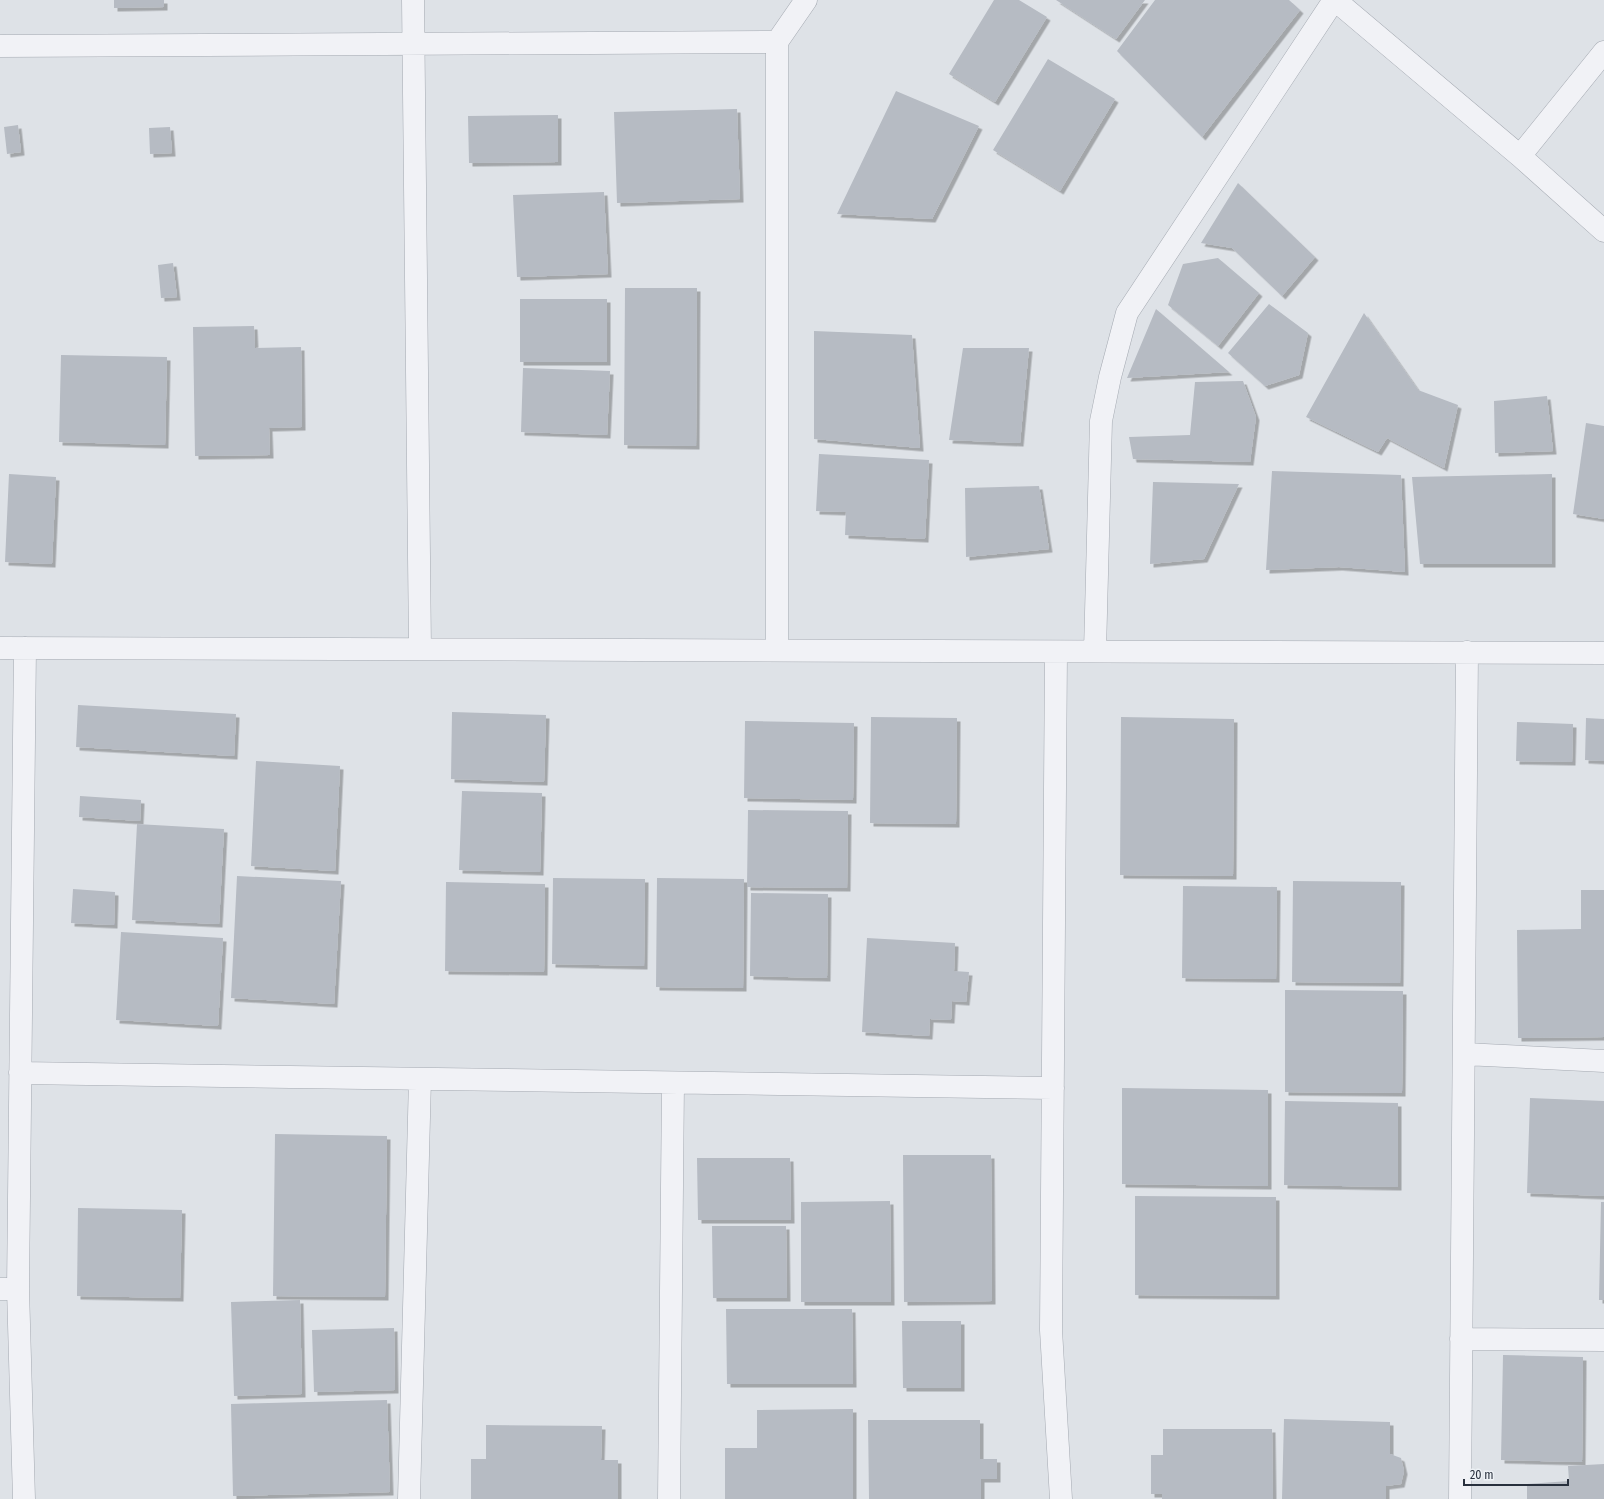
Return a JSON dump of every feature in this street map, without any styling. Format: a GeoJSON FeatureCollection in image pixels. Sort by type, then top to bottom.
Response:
{"type":"FeatureCollection","features":[{"type":"Feature","properties":{"kind":"street"},"geometry":{"type":"LineString","coordinates":[[414,0],[420,649]]}},
{"type":"Feature","properties":{"kind":"street"},"geometry":{"type":"LineString","coordinates":[[777,650],[777,42],[806,0]]}},
{"type":"Feature","properties":{"kind":"street"},"geometry":{"type":"LineString","coordinates":[[1095,651],[1101,421],[1110,377],[1128,313],[1335,0],[1520,156],[1604,231]]}},
{"type":"Feature","properties":{"kind":"street"},"geometry":{"type":"LineString","coordinates":[[0,46],[777,42]]}},
{"type":"Feature","properties":{"kind":"street"},"geometry":{"type":"LineString","coordinates":[[1520,156],[1604,52]]}},
{"type":"Feature","properties":{"kind":"street"},"geometry":{"type":"LineString","coordinates":[[0,648],[1604,653]]}},
{"type":"Feature","properties":{"kind":"street"},"geometry":{"type":"LineString","coordinates":[[24,1499],[9,1289],[20,1074],[25,648]]}},
{"type":"Feature","properties":{"kind":"street"},"geometry":{"type":"LineString","coordinates":[[1056,652],[1051,1330],[1060,1499]]}},
{"type":"Feature","properties":{"kind":"street"},"geometry":{"type":"LineString","coordinates":[[1460,1499],[1467,652]]}},
{"type":"Feature","properties":{"kind":"street"},"geometry":{"type":"LineString","coordinates":[[1464,1054],[1604,1061]]}},
{"type":"Feature","properties":{"kind":"street"},"geometry":{"type":"LineString","coordinates":[[20,1074],[1053,1088]]}},
{"type":"Feature","properties":{"kind":"street"},"geometry":{"type":"LineString","coordinates":[[410,1499],[420,1079]]}},
{"type":"Feature","properties":{"kind":"street"},"geometry":{"type":"LineString","coordinates":[[669,1499],[674,1083]]}},
{"type":"Feature","properties":{"kind":"street"},"geometry":{"type":"LineString","coordinates":[[1461,1338],[1604,1340]]}},
{"type":"Feature","properties":{"kind":"building"},"geometry":{"type":"Polygon","coordinates":[[[114,0],[164,0],[164,7],[114,8],[114,0]]]}},
{"type":"Feature","properties":{"kind":"building"},"geometry":{"type":"Polygon","coordinates":[[[994,0],[1019,0],[1047,17],[995,102],[949,74],[994,0]]]}},
{"type":"Feature","properties":{"kind":"building"},"geometry":{"type":"Polygon","coordinates":[[[1056,0],[1145,0],[1116,39],[1056,0]]]}},
{"type":"Feature","properties":{"kind":"building"},"geometry":{"type":"Polygon","coordinates":[[[1155,0],[1289,0],[1300,10],[1202,137],[1117,51],[1155,0]]]}},
{"type":"Feature","properties":{"kind":"building"},"geometry":{"type":"Polygon","coordinates":[[[1048,59],[1115,99],[1060,191],[993,150],[1048,59]]]}},
{"type":"Feature","properties":{"kind":"building"},"geometry":{"type":"Polygon","coordinates":[[[896,91],[979,126],[932,219],[837,214],[896,91]]]}},
{"type":"Feature","properties":{"kind":"building"},"geometry":{"type":"Polygon","coordinates":[[[737,109],[740,199],[617,203],[614,112],[737,109]]]}},
{"type":"Feature","properties":{"kind":"building"},"geometry":{"type":"Polygon","coordinates":[[[558,115],[558,162],[469,163],[468,116],[558,115]]]}},
{"type":"Feature","properties":{"kind":"building"},"geometry":{"type":"Polygon","coordinates":[[[18,125],[21,152],[7,154],[4,127],[18,125]]]}},
{"type":"Feature","properties":{"kind":"building"},"geometry":{"type":"Polygon","coordinates":[[[170,127],[172,153],[150,154],[149,128],[170,127]]]}},
{"type":"Feature","properties":{"kind":"building"},"geometry":{"type":"Polygon","coordinates":[[[1238,183],[1315,257],[1282,296],[1232,248],[1201,243],[1238,183]]]}},
{"type":"Feature","properties":{"kind":"building"},"geometry":{"type":"Polygon","coordinates":[[[604,192],[608,274],[517,277],[513,195],[604,192]]]}},
{"type":"Feature","properties":{"kind":"building"},"geometry":{"type":"Polygon","coordinates":[[[1218,258],[1259,293],[1218,346],[1168,305],[1183,264],[1218,258]]]}},
{"type":"Feature","properties":{"kind":"building"},"geometry":{"type":"Polygon","coordinates":[[[173,263],[177,297],[161,298],[158,265],[173,263]]]}},
{"type":"Feature","properties":{"kind":"building"},"geometry":{"type":"Polygon","coordinates":[[[625,288],[697,288],[696,446],[624,445],[625,288]]]}},
{"type":"Feature","properties":{"kind":"building"},"geometry":{"type":"Polygon","coordinates":[[[520,299],[607,299],[607,362],[520,362],[520,299]]]}},
{"type":"Feature","properties":{"kind":"building"},"geometry":{"type":"Polygon","coordinates":[[[1269,304],[1308,333],[1299,375],[1265,386],[1228,353],[1269,304]]]}},
{"type":"Feature","properties":{"kind":"building"},"geometry":{"type":"Polygon","coordinates":[[[1156,309],[1229,372],[1127,378],[1156,309]]]}},
{"type":"Feature","properties":{"kind":"building"},"geometry":{"type":"Polygon","coordinates":[[[1364,313],[1418,390],[1458,405],[1444,468],[1387,438],[1378,452],[1306,417],[1364,313]]]}},
{"type":"Feature","properties":{"kind":"building"},"geometry":{"type":"Polygon","coordinates":[[[254,326],[255,348],[301,347],[302,427],[269,428],[270,455],[195,456],[193,327],[254,326]]]}},
{"type":"Feature","properties":{"kind":"building"},"geometry":{"type":"Polygon","coordinates":[[[814,331],[912,335],[920,448],[814,439],[814,331]]]}},
{"type":"Feature","properties":{"kind":"building"},"geometry":{"type":"Polygon","coordinates":[[[963,348],[1029,348],[1020,443],[949,440],[963,348]]]}},
{"type":"Feature","properties":{"kind":"building"},"geometry":{"type":"Polygon","coordinates":[[[61,355],[167,357],[165,445],[59,442],[61,355]]]}},
{"type":"Feature","properties":{"kind":"building"},"geometry":{"type":"Polygon","coordinates":[[[523,368],[610,371],[607,435],[521,432],[523,368]]]}},
{"type":"Feature","properties":{"kind":"building"},"geometry":{"type":"Polygon","coordinates":[[[1243,381],[1256,417],[1250,462],[1133,459],[1129,437],[1190,435],[1195,382],[1243,381]]]}},
{"type":"Feature","properties":{"kind":"building"},"geometry":{"type":"Polygon","coordinates":[[[1547,396],[1553,451],[1495,453],[1494,401],[1547,396]]]}},
{"type":"Feature","properties":{"kind":"building"},"geometry":{"type":"Polygon","coordinates":[[[1586,423],[1604,426],[1604,519],[1573,514],[1586,423]]]}},
{"type":"Feature","properties":{"kind":"building"},"geometry":{"type":"Polygon","coordinates":[[[819,454],[929,460],[925,539],[845,535],[846,512],[816,511],[819,454]]]}},
{"type":"Feature","properties":{"kind":"building"},"geometry":{"type":"Polygon","coordinates":[[[1272,471],[1401,475],[1405,572],[1339,567],[1266,570],[1272,471]]]}},
{"type":"Feature","properties":{"kind":"building"},"geometry":{"type":"Polygon","coordinates":[[[9,474],[56,477],[52,564],[5,562],[9,474]]]}},
{"type":"Feature","properties":{"kind":"building"},"geometry":{"type":"Polygon","coordinates":[[[1552,474],[1552,564],[1420,564],[1412,477],[1552,474]]]}},
{"type":"Feature","properties":{"kind":"building"},"geometry":{"type":"Polygon","coordinates":[[[1153,482],[1239,484],[1204,559],[1150,564],[1153,482]]]}},
{"type":"Feature","properties":{"kind":"building"},"geometry":{"type":"Polygon","coordinates":[[[1039,486],[1049,549],[966,557],[965,488],[1039,486]]]}},
{"type":"Feature","properties":{"kind":"building"},"geometry":{"type":"Polygon","coordinates":[[[78,705],[236,714],[234,756],[76,747],[78,705]]]}},
{"type":"Feature","properties":{"kind":"building"},"geometry":{"type":"Polygon","coordinates":[[[452,712],[546,715],[544,782],[451,779],[452,712]]]}},
{"type":"Feature","properties":{"kind":"building"},"geometry":{"type":"Polygon","coordinates":[[[871,717],[957,718],[956,824],[870,823],[871,717]]]}},
{"type":"Feature","properties":{"kind":"building"},"geometry":{"type":"Polygon","coordinates":[[[1121,717],[1234,719],[1233,876],[1120,875],[1121,717]]]}},
{"type":"Feature","properties":{"kind":"building"},"geometry":{"type":"Polygon","coordinates":[[[1586,718],[1604,719],[1604,761],[1585,760],[1586,718]]]}},
{"type":"Feature","properties":{"kind":"building"},"geometry":{"type":"Polygon","coordinates":[[[745,721],[854,723],[853,800],[744,798],[745,721]]]}},
{"type":"Feature","properties":{"kind":"building"},"geometry":{"type":"Polygon","coordinates":[[[1517,722],[1573,724],[1572,762],[1516,761],[1517,722]]]}},
{"type":"Feature","properties":{"kind":"building"},"geometry":{"type":"Polygon","coordinates":[[[256,761],[340,766],[335,871],[251,866],[256,761]]]}},
{"type":"Feature","properties":{"kind":"building"},"geometry":{"type":"Polygon","coordinates":[[[462,791],[542,793],[540,872],[459,870],[462,791]]]}},
{"type":"Feature","properties":{"kind":"building"},"geometry":{"type":"Polygon","coordinates":[[[80,796],[141,800],[140,821],[79,817],[80,796]]]}},
{"type":"Feature","properties":{"kind":"building"},"geometry":{"type":"Polygon","coordinates":[[[748,810],[848,811],[847,888],[747,887],[748,810]]]}},
{"type":"Feature","properties":{"kind":"building"},"geometry":{"type":"Polygon","coordinates":[[[137,824],[224,829],[219,924],[132,920],[137,824]]]}},
{"type":"Feature","properties":{"kind":"building"},"geometry":{"type":"Polygon","coordinates":[[[237,876],[341,881],[334,1004],[231,998],[237,876]]]}},
{"type":"Feature","properties":{"kind":"building"},"geometry":{"type":"Polygon","coordinates":[[[553,878],[645,879],[644,966],[552,964],[553,878]]]}},
{"type":"Feature","properties":{"kind":"building"},"geometry":{"type":"Polygon","coordinates":[[[657,878],[744,879],[743,988],[656,987],[657,878]]]}},
{"type":"Feature","properties":{"kind":"building"},"geometry":{"type":"Polygon","coordinates":[[[1293,881],[1401,882],[1400,983],[1292,982],[1293,881]]]}},
{"type":"Feature","properties":{"kind":"building"},"geometry":{"type":"Polygon","coordinates":[[[446,882],[545,884],[544,972],[445,971],[446,882]]]}},
{"type":"Feature","properties":{"kind":"building"},"geometry":{"type":"Polygon","coordinates":[[[1183,886],[1277,887],[1276,979],[1182,978],[1183,886]]]}},
{"type":"Feature","properties":{"kind":"building"},"geometry":{"type":"Polygon","coordinates":[[[73,889],[115,892],[114,925],[71,923],[73,889]]]}},
{"type":"Feature","properties":{"kind":"building"},"geometry":{"type":"Polygon","coordinates":[[[1581,890],[1604,890],[1604,1037],[1518,1038],[1517,930],[1581,929],[1581,890]]]}},
{"type":"Feature","properties":{"kind":"building"},"geometry":{"type":"Polygon","coordinates":[[[751,893],[828,894],[827,978],[750,976],[751,893]]]}},
{"type":"Feature","properties":{"kind":"building"},"geometry":{"type":"Polygon","coordinates":[[[121,932],[223,938],[218,1026],[116,1020],[121,932]]]}},
{"type":"Feature","properties":{"kind":"building"},"geometry":{"type":"Polygon","coordinates":[[[867,938],[955,943],[954,971],[969,972],[966,1002],[952,1001],[951,1020],[930,1019],[929,1036],[862,1032],[867,938]]]}},
{"type":"Feature","properties":{"kind":"building"},"geometry":{"type":"Polygon","coordinates":[[[1285,990],[1403,991],[1402,1093],[1285,1092],[1285,990]]]}},
{"type":"Feature","properties":{"kind":"building"},"geometry":{"type":"Polygon","coordinates":[[[1122,1088],[1268,1090],[1268,1186],[1122,1184],[1122,1088]]]}},
{"type":"Feature","properties":{"kind":"building"},"geometry":{"type":"Polygon","coordinates":[[[1530,1098],[1604,1101],[1604,1196],[1527,1193],[1530,1098]]]}},
{"type":"Feature","properties":{"kind":"building"},"geometry":{"type":"Polygon","coordinates":[[[1285,1101],[1398,1103],[1398,1187],[1284,1185],[1285,1101]]]}},
{"type":"Feature","properties":{"kind":"building"},"geometry":{"type":"Polygon","coordinates":[[[275,1134],[387,1136],[385,1297],[273,1296],[275,1134]]]}},
{"type":"Feature","properties":{"kind":"building"},"geometry":{"type":"Polygon","coordinates":[[[903,1155],[991,1155],[992,1301],[904,1302],[903,1155]]]}},
{"type":"Feature","properties":{"kind":"building"},"geometry":{"type":"Polygon","coordinates":[[[697,1158],[790,1158],[791,1220],[698,1220],[697,1158]]]}},
{"type":"Feature","properties":{"kind":"building"},"geometry":{"type":"Polygon","coordinates":[[[1135,1196],[1276,1197],[1276,1296],[1135,1295],[1135,1196]]]}},
{"type":"Feature","properties":{"kind":"building"},"geometry":{"type":"Polygon","coordinates":[[[890,1201],[891,1302],[801,1302],[801,1202],[890,1201]]]}},
{"type":"Feature","properties":{"kind":"building"},"geometry":{"type":"Polygon","coordinates":[[[1601,1202],[1604,1202],[1604,1300],[1599,1300],[1601,1202]]]}},
{"type":"Feature","properties":{"kind":"building"},"geometry":{"type":"Polygon","coordinates":[[[78,1208],[182,1210],[180,1298],[77,1296],[78,1208]]]}},
{"type":"Feature","properties":{"kind":"building"},"geometry":{"type":"Polygon","coordinates":[[[712,1226],[786,1226],[787,1298],[713,1298],[712,1226]]]}},
{"type":"Feature","properties":{"kind":"building"},"geometry":{"type":"Polygon","coordinates":[[[300,1300],[302,1394],[234,1396],[231,1302],[300,1300]]]}},
{"type":"Feature","properties":{"kind":"building"},"geometry":{"type":"Polygon","coordinates":[[[726,1309],[852,1309],[853,1384],[727,1384],[726,1309]]]}},
{"type":"Feature","properties":{"kind":"building"},"geometry":{"type":"Polygon","coordinates":[[[902,1321],[961,1321],[961,1388],[903,1388],[902,1321]]]}},
{"type":"Feature","properties":{"kind":"building"},"geometry":{"type":"Polygon","coordinates":[[[394,1328],[395,1390],[314,1392],[312,1330],[394,1328]]]}},
{"type":"Feature","properties":{"kind":"building"},"geometry":{"type":"Polygon","coordinates":[[[1503,1355],[1583,1357],[1582,1462],[1501,1460],[1503,1355]]]}},
{"type":"Feature","properties":{"kind":"building"},"geometry":{"type":"Polygon","coordinates":[[[387,1400],[390,1492],[233,1496],[231,1404],[387,1400]]]}},
{"type":"Feature","properties":{"kind":"building"},"geometry":{"type":"Polygon","coordinates":[[[853,1409],[853,1499],[725,1499],[725,1448],[757,1448],[757,1410],[853,1409]]]}},
{"type":"Feature","properties":{"kind":"building"},"geometry":{"type":"Polygon","coordinates":[[[1284,1419],[1390,1422],[1390,1454],[1401,1458],[1404,1471],[1401,1484],[1386,1486],[1386,1499],[1282,1499],[1284,1419]]]}},
{"type":"Feature","properties":{"kind":"building"},"geometry":{"type":"Polygon","coordinates":[[[868,1420],[980,1420],[980,1459],[997,1459],[997,1479],[981,1479],[981,1499],[869,1499],[868,1420]]]}},
{"type":"Feature","properties":{"kind":"building"},"geometry":{"type":"Polygon","coordinates":[[[486,1425],[602,1426],[601,1460],[618,1460],[618,1499],[471,1499],[471,1459],[486,1459],[486,1425]]]}},
{"type":"Feature","properties":{"kind":"building"},"geometry":{"type":"Polygon","coordinates":[[[1163,1429],[1272,1429],[1273,1499],[1162,1499],[1162,1494],[1151,1494],[1151,1455],[1163,1455],[1163,1429]]]}},
{"type":"Feature","properties":{"kind":"building"},"geometry":{"type":"Polygon","coordinates":[[[1604,1464],[1604,1499],[1527,1499],[1527,1484],[1569,1481],[1568,1466],[1604,1464]]]}}]}
